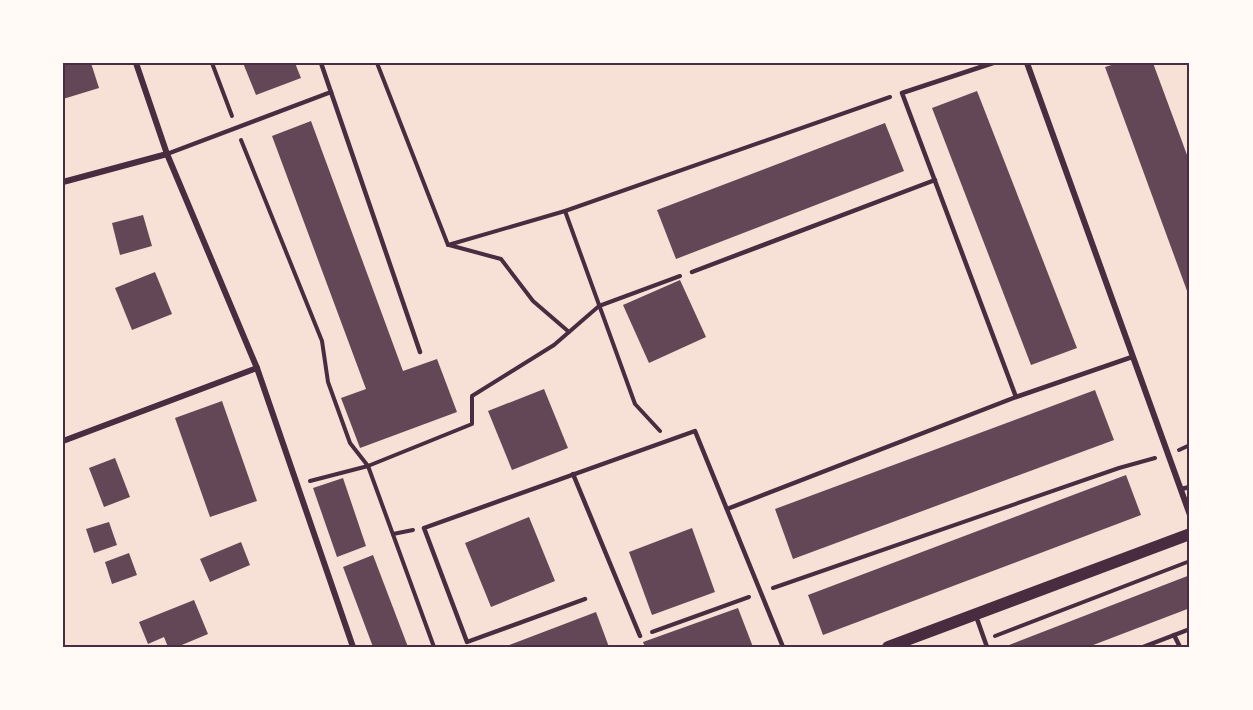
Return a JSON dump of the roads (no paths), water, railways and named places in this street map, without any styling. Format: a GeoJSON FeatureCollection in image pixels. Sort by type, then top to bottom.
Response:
{"type":"FeatureCollection","features":[{"type":"Feature","properties":{"kind":"main road"},"geometry":{"type":"LineString","coordinates":[[888,647],[1190,534]]}},
{"type":"Feature","properties":{"kind":"street"},"geometry":{"type":"LineString","coordinates":[[136,63],[167,154],[257,368],[353,647]]}},
{"type":"Feature","properties":{"kind":"street"},"geometry":{"type":"LineString","coordinates":[[1027,63],[1026,66],[1190,515]]}},
{"type":"Feature","properties":{"kind":"street"},"geometry":{"type":"LineString","coordinates":[[63,182],[167,154]]}},
{"type":"Feature","properties":{"kind":"street"},"geometry":{"type":"LineString","coordinates":[[63,441],[257,368]]}},
{"type":"Feature","properties":{"kind":"lane"},"geometry":{"type":"LineString","coordinates":[[321,63],[420,351]]}},
{"type":"Feature","properties":{"kind":"lane"},"geometry":{"type":"LineString","coordinates":[[993,63],[902,93],[1016,397]]}},
{"type":"Feature","properties":{"kind":"lane"},"geometry":{"type":"LineString","coordinates":[[167,154],[331,92]]}},
{"type":"Feature","properties":{"kind":"lane"},"geometry":{"type":"LineString","coordinates":[[692,272],[935,180]]}},
{"type":"Feature","properties":{"kind":"lane"},"geometry":{"type":"LineString","coordinates":[[727,509],[1016,397],[1132,357]]}},
{"type":"Feature","properties":{"kind":"lane"},"geometry":{"type":"LineString","coordinates":[[585,599],[467,642],[424,528],[695,431],[783,647]]}},
{"type":"Feature","properties":{"kind":"lane"},"geometry":{"type":"LineString","coordinates":[[573,474],[640,636]]}},
{"type":"Feature","properties":{"kind":"lane"},"geometry":{"type":"LineString","coordinates":[[1181,489],[1190,487]]}},
{"type":"Feature","properties":{"kind":"lane"},"geometry":{"type":"LineString","coordinates":[[975,615],[987,647]]}},
{"type":"Feature","properties":{"kind":"lane"},"geometry":{"type":"LineString","coordinates":[[1143,647],[1190,629]]}},
{"type":"Feature","properties":{"kind":"lane"},"geometry":{"type":"LineString","coordinates":[[1174,635],[1180,647]]}}]}
